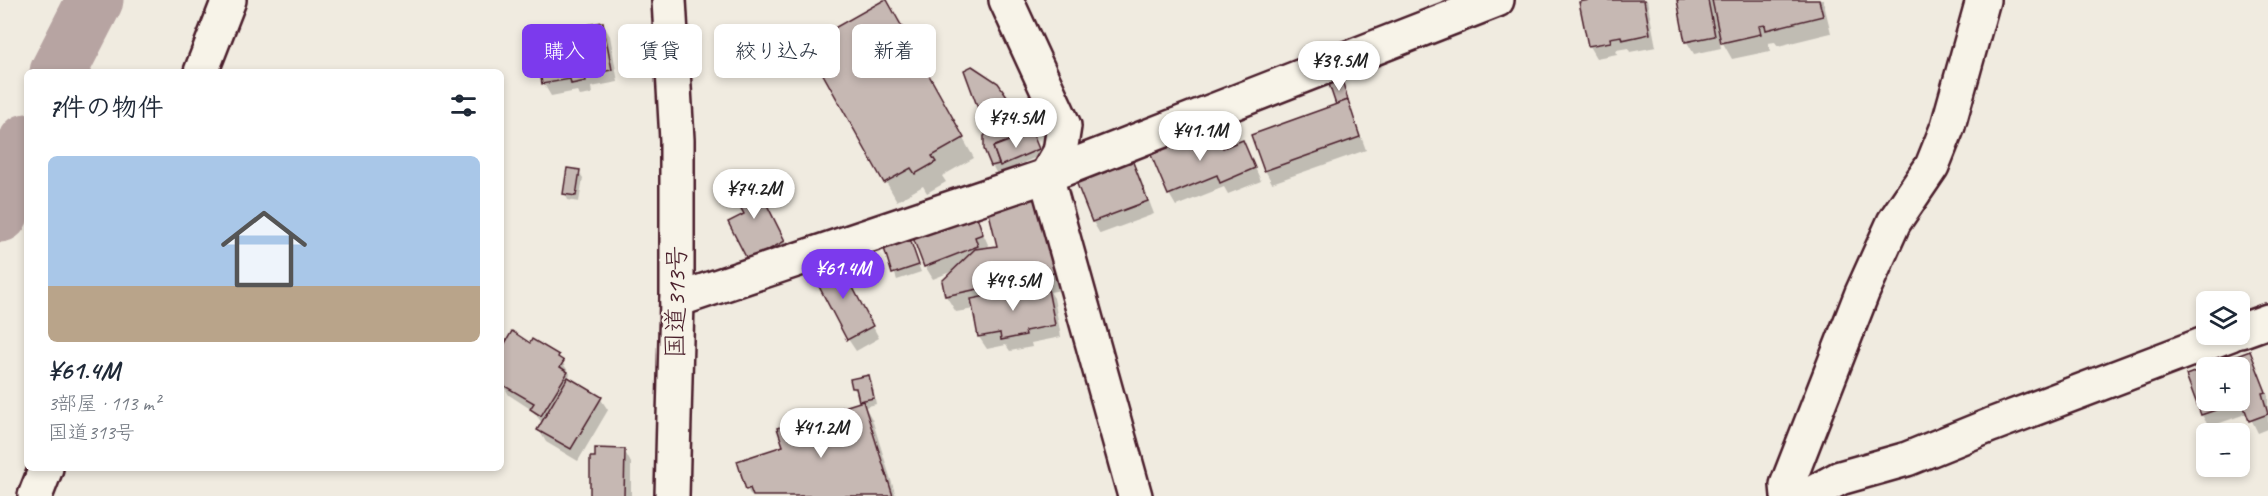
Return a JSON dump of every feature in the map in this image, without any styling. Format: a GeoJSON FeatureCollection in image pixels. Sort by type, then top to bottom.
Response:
{"type":"FeatureCollection","features":[{"type":"Feature","properties":{"kind":"main road"},"geometry":{"type":"LineString","coordinates":[[202,69],[229,0]]}},
{"type":"Feature","properties":{"kind":"main road","name":"国道313号"},"geometry":{"type":"LineString","coordinates":[[669,0],[677,140],[677,300],[672,496]]}},
{"type":"Feature","properties":{"kind":"main road"},"geometry":{"type":"LineString","coordinates":[[1006,0],[1064,126],[1060,152],[1046,176],[1134,496]]}},
{"type":"Feature","properties":{"kind":"main road"},"geometry":{"type":"LineString","coordinates":[[677,300],[1046,176],[1497,0]]}},
{"type":"Feature","properties":{"kind":"main road"},"geometry":{"type":"LineString","coordinates":[[1788,496],[1787,485],[1862,293],[1894,222],[1932,166],[1948,126],[1983,0]]}},
{"type":"Feature","properties":{"kind":"main road"},"geometry":{"type":"LineString","coordinates":[[2250,327],[2268,321]]}},
{"type":"Feature","properties":{"kind":"main road"},"geometry":{"type":"LineString","coordinates":[[1807,496],[1840,478],[1907,459],[2202,345]]}},
{"type":"Feature","properties":{"kind":"main road"},"geometry":{"type":"LineString","coordinates":[[35,496],[45,471]]}},
{"type":"Feature","properties":{"kind":"building"},"geometry":{"type":"Polygon","coordinates":[[[887,0],[900,24],[852,24],[852,78],[931,78],[964,138],[932,156],[936,162],[915,174],[911,168],[884,183],[825,78],[840,78],[840,25],[887,0]]]}},
{"type":"Feature","properties":{"kind":"building"},"geometry":{"type":"Polygon","coordinates":[[[1644,0],[1650,34],[1622,40],[1621,36],[1610,38],[1611,42],[1588,46],[1579,2],[1644,0]]]}},
{"type":"Feature","properties":{"kind":"building"},"geometry":{"type":"Polygon","coordinates":[[[1677,0],[1708,0],[1715,36],[1685,42],[1677,0]]]}},
{"type":"Feature","properties":{"kind":"building"},"geometry":{"type":"Polygon","coordinates":[[[1712,0],[1819,0],[1823,16],[1766,30],[1765,25],[1759,26],[1761,34],[1721,43],[1712,0]]]}},
{"type":"Feature","properties":{"kind":"building"},"geometry":{"type":"Polygon","coordinates":[[[606,38],[612,70],[606,71],[606,38]]]}},
{"type":"Feature","properties":{"kind":"building"},"geometry":{"type":"Polygon","coordinates":[[[972,66],[998,83],[1032,132],[993,147],[999,164],[991,166],[984,149],[984,136],[987,133],[964,70],[972,66]]]}},
{"type":"Feature","properties":{"kind":"building"},"geometry":{"type":"Polygon","coordinates":[[[541,78],[586,78],[586,81],[571,84],[570,79],[542,84],[541,78]]]}},
{"type":"Feature","properties":{"kind":"building"},"geometry":{"type":"Polygon","coordinates":[[[1342,80],[1348,100],[1336,105],[1329,84],[1342,80]]]}},
{"type":"Feature","properties":{"kind":"building"},"geometry":{"type":"Polygon","coordinates":[[[1348,100],[1360,137],[1264,171],[1251,135],[1348,100]]]}},
{"type":"Feature","properties":{"kind":"building"},"geometry":{"type":"Polygon","coordinates":[[[1216,131],[1223,148],[1243,140],[1255,168],[1220,183],[1217,175],[1168,195],[1151,155],[1158,152],[1157,149],[1184,137],[1187,144],[1216,131]]]}},
{"type":"Feature","properties":{"kind":"building"},"geometry":{"type":"Polygon","coordinates":[[[1032,132],[1039,149],[1000,166],[993,147],[1032,132]]]}},
{"type":"Feature","properties":{"kind":"building"},"geometry":{"type":"Polygon","coordinates":[[[1131,157],[1148,201],[1092,222],[1075,179],[1131,157]]]}},
{"type":"Feature","properties":{"kind":"building"},"geometry":{"type":"Polygon","coordinates":[[[567,168],[580,170],[576,196],[563,194],[567,168]]]}},
{"type":"Feature","properties":{"kind":"building"},"geometry":{"type":"Polygon","coordinates":[[[751,173],[785,241],[748,261],[728,222],[744,214],[728,185],[751,173]]]}},
{"type":"Feature","properties":{"kind":"building"},"geometry":{"type":"Polygon","coordinates":[[[1043,191],[1063,271],[945,296],[942,281],[975,249],[997,246],[987,205],[1043,191]]]}},
{"type":"Feature","properties":{"kind":"building"},"geometry":{"type":"Polygon","coordinates":[[[975,211],[983,234],[975,237],[978,246],[924,267],[912,235],[975,211]]]}},
{"type":"Feature","properties":{"kind":"building"},"geometry":{"type":"Polygon","coordinates":[[[910,239],[919,265],[892,274],[884,248],[910,239]]]}},
{"type":"Feature","properties":{"kind":"building"},"geometry":{"type":"Polygon","coordinates":[[[839,261],[873,326],[847,340],[813,275],[839,261]]]}},
{"type":"Feature","properties":{"kind":"building"},"geometry":{"type":"Polygon","coordinates":[[[1047,284],[1055,325],[1025,331],[1026,335],[1001,340],[1000,333],[978,337],[971,299],[1047,284]]]}},
{"type":"Feature","properties":{"kind":"building"},"geometry":{"type":"Polygon","coordinates":[[[512,331],[530,343],[532,339],[559,355],[558,357],[564,361],[560,367],[568,372],[541,416],[530,409],[534,403],[504,386],[504,345],[512,331]]]}},
{"type":"Feature","properties":{"kind":"building"},"geometry":{"type":"Polygon","coordinates":[[[2250,351],[2266,392],[2262,393],[2268,414],[2249,421],[2246,411],[2250,411],[2250,357],[2234,357],[2250,351]]]}},
{"type":"Feature","properties":{"kind":"building"},"geometry":{"type":"Polygon","coordinates":[[[2196,371],[2196,402],[2186,375],[2196,371]]]}},
{"type":"Feature","properties":{"kind":"building"},"geometry":{"type":"Polygon","coordinates":[[[869,375],[874,398],[859,401],[856,388],[852,388],[850,379],[869,375]]]}},
{"type":"Feature","properties":{"kind":"building"},"geometry":{"type":"Polygon","coordinates":[[[568,377],[602,397],[571,449],[537,430],[568,377]]]}},
{"type":"Feature","properties":{"kind":"building"},"geometry":{"type":"Polygon","coordinates":[[[863,401],[893,496],[753,496],[750,488],[746,490],[737,461],[783,446],[777,428],[863,401]]]}},
{"type":"Feature","properties":{"kind":"building"},"geometry":{"type":"Polygon","coordinates":[[[2200,411],[2213,411],[2201,415],[2200,411]]]}},
{"type":"Feature","properties":{"kind":"building"},"geometry":{"type":"Polygon","coordinates":[[[595,448],[625,449],[624,496],[590,496],[590,457],[595,457],[595,448]]]}},
{"type":"Feature","properties":{"kind":"waterway"},"geometry":{"type":"LineString","coordinates":[[60,69],[95,0]]}},
{"type":"Feature","properties":{"kind":"waterway"},"geometry":{"type":"LineString","coordinates":[[0,214],[24,150]]}}]}
